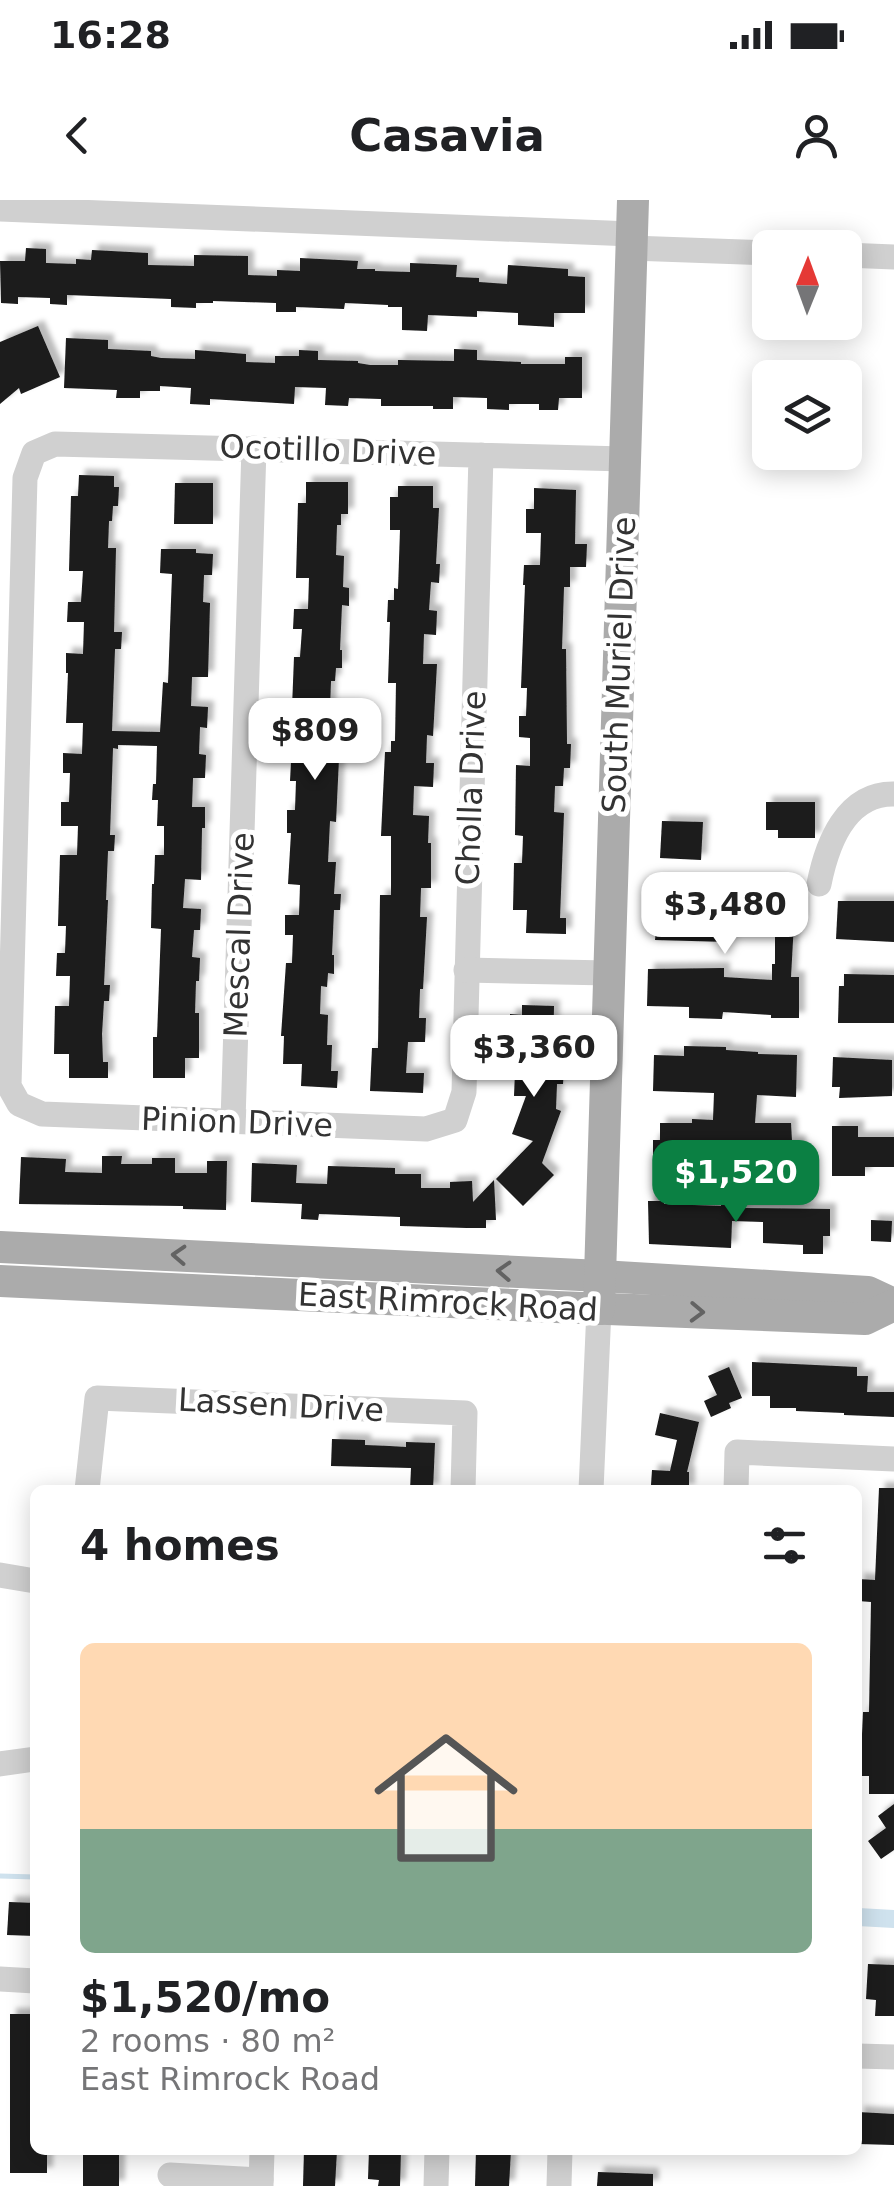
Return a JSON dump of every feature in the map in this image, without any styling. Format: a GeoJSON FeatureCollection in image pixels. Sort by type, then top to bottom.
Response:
{"type":"FeatureCollection","features":[{"type":"Feature","properties":{"kind":"main road","name":"South Muriel Drive"},"geometry":{"type":"LineString","coordinates":[[600,1309],[633,200]]}},
{"type":"Feature","properties":{"kind":"main road","name":"East Rimrock Road"},"geometry":{"type":"LineString","coordinates":[[0,1246],[868,1292],[894,1304]]}},
{"type":"Feature","properties":{"kind":"main road","name":"East Rimrock Road"},"geometry":{"type":"LineString","coordinates":[[0,1281],[865,1318],[894,1304]]}},
{"type":"Feature","properties":{"kind":"street"},"geometry":{"type":"LineString","coordinates":[[0,209],[267,210],[752,251]]}},
{"type":"Feature","properties":{"kind":"street"},"geometry":{"type":"LineString","coordinates":[[862,256],[894,257]]}},
{"type":"Feature","properties":{"kind":"street","name":"Ocotillo Drive"},"geometry":{"type":"LineString","coordinates":[[19,1104],[9,1086],[26,478],[34,453],[55,444],[625,460]]}},
{"type":"Feature","properties":{"kind":"street","name":"Mescal Drive"},"geometry":{"type":"LineString","coordinates":[[233,1121],[254,448]]}},
{"type":"Feature","properties":{"kind":"street","name":"Cholla Drive"},"geometry":{"type":"LineString","coordinates":[[455,1120],[464,1092],[481,455]]}},
{"type":"Feature","properties":{"kind":"street"},"geometry":{"type":"LineString","coordinates":[[819,884],[832,838],[852,808],[884,794],[894,794]]}},
{"type":"Feature","properties":{"kind":"street"},"geometry":{"type":"LineString","coordinates":[[466,970],[610,974]]}},
{"type":"Feature","properties":{"kind":"street","name":"Pinion Drive"},"geometry":{"type":"LineString","coordinates":[[19,1104],[42,1114],[426,1129],[455,1120]]}},
{"type":"Feature","properties":{"kind":"street","name":"South Muriel Drive"},"geometry":{"type":"LineString","coordinates":[[591,1485],[600,1309]]}},
{"type":"Feature","properties":{"kind":"street","name":"Lassen Drive"},"geometry":{"type":"LineString","coordinates":[[88,1485],[97,1398],[465,1413],[463,1485]]}},
{"type":"Feature","properties":{"kind":"street"},"geometry":{"type":"LineString","coordinates":[[736,1485],[738,1452],[894,1459]]}},
{"type":"Feature","properties":{"kind":"street"},"geometry":{"type":"LineString","coordinates":[[0,1575],[30,1579]]}},
{"type":"Feature","properties":{"kind":"street"},"geometry":{"type":"LineString","coordinates":[[0,1764],[30,1760]]}},
{"type":"Feature","properties":{"kind":"street"},"geometry":{"type":"LineString","coordinates":[[0,1979],[30,1980]]}},
{"type":"Feature","properties":{"kind":"street"},"geometry":{"type":"LineString","coordinates":[[862,2056],[894,2057]]}},
{"type":"Feature","properties":{"kind":"street"},"geometry":{"type":"LineString","coordinates":[[170,2175],[261,2183],[262,2155]]}},
{"type":"Feature","properties":{"kind":"street"},"geometry":{"type":"LineString","coordinates":[[436,2186],[438,2155]]}},
{"type":"Feature","properties":{"kind":"street"},"geometry":{"type":"LineString","coordinates":[[559,2186],[560,2155]]}},
{"type":"Feature","properties":{"kind":"building"},"geometry":{"type":"Polygon","coordinates":[[[26,248],[46,249],[46,263],[91,260],[92,250],[148,253],[148,265],[194,266],[194,255],[248,256],[248,275],[277,276],[277,270],[300,271],[300,258],[358,261],[357,269],[375,271],[410,272],[410,263],[457,265],[456,277],[507,284],[508,265],[568,269],[568,276],[585,277],[585,313],[554,313],[554,327],[518,325],[518,313],[477,311],[477,317],[428,315],[427,331],[402,330],[402,307],[388,305],[345,303],[344,309],[296,307],[296,312],[276,312],[276,303],[213,301],[196,303],[196,308],[171,307],[171,299],[67,295],[67,305],[50,304],[50,298],[18,297],[18,304],[1,303],[0,261],[25,261],[26,248]]]}},
{"type":"Feature","properties":{"kind":"building"},"geometry":{"type":"Polygon","coordinates":[[[38,326],[60,377],[21,394],[19,388],[0,404],[0,342],[38,326]]]}},
{"type":"Feature","properties":{"kind":"building"},"geometry":{"type":"Polygon","coordinates":[[[66,338],[108,340],[108,349],[151,351],[151,356],[161,358],[195,359],[195,350],[246,354],[246,362],[275,363],[275,356],[299,356],[299,350],[318,351],[318,360],[370,365],[398,365],[398,360],[454,361],[454,349],[477,350],[477,360],[521,364],[565,364],[565,357],[582,357],[582,398],[559,398],[558,410],[539,410],[539,404],[509,404],[509,410],[487,409],[487,398],[453,397],[453,409],[381,406],[381,399],[349,398],[348,406],[325,405],[326,388],[295,387],[294,404],[210,399],[210,405],[190,404],[191,388],[160,386],[160,391],[140,391],[140,398],[116,398],[117,390],[64,388],[66,338]]]}},
{"type":"Feature","properties":{"kind":"building"},"geometry":{"type":"Polygon","coordinates":[[[79,475],[114,476],[114,487],[119,487],[118,506],[113,506],[109,521],[108,548],[116,548],[114,632],[122,632],[121,649],[115,649],[112,731],[160,732],[163,682],[168,683],[172,574],[160,573],[161,549],[196,549],[196,553],[213,554],[212,575],[204,575],[203,602],[210,603],[208,677],[192,677],[191,706],[208,707],[207,728],[200,727],[199,754],[206,755],[205,778],[193,778],[192,807],[205,807],[201,880],[185,879],[183,908],[201,909],[200,930],[194,930],[192,957],[200,958],[195,1013],[199,1013],[199,1058],[185,1058],[185,1078],[153,1078],[161,929],[151,928],[152,884],[155,855],[164,855],[164,826],[157,826],[158,800],[152,800],[157,746],[113,748],[110,835],[115,835],[114,851],[108,851],[104,985],[110,985],[109,1001],[104,1001],[102,1034],[108,1078],[69,1078],[69,1054],[54,1054],[55,1006],[69,1006],[70,976],[56,976],[57,953],[65,953],[66,926],[58,926],[60,855],[77,855],[78,826],[61,826],[61,802],[69,802],[70,773],[63,773],[63,753],[82,754],[83,723],[66,723],[66,653],[83,654],[84,622],[67,622],[68,602],[81,602],[83,571],[69,571],[71,496],[78,496],[79,475]]]}},
{"type":"Feature","properties":{"kind":"building"},"geometry":{"type":"Polygon","coordinates":[[[306,482],[348,482],[348,514],[341,514],[341,525],[337,525],[336,555],[344,556],[343,587],[349,588],[349,606],[342,605],[342,668],[336,668],[335,681],[331,681],[330,708],[337,708],[337,740],[346,741],[345,758],[339,758],[336,822],[330,821],[328,862],[336,862],[334,894],[341,894],[340,910],[334,910],[334,974],[328,973],[327,987],[321,986],[320,1014],[328,1015],[327,1045],[332,1045],[331,1071],[338,1071],[337,1088],[301,1086],[302,1064],[283,1064],[281,1036],[286,963],[292,963],[293,935],[285,935],[285,915],[299,915],[300,885],[288,884],[291,833],[287,833],[287,810],[295,810],[296,781],[290,781],[291,762],[308,762],[309,733],[291,733],[294,657],[300,657],[302,629],[293,629],[294,609],[308,609],[309,578],[296,578],[298,503],[306,503],[306,482]]]}},
{"type":"Feature","properties":{"kind":"building"},"geometry":{"type":"Polygon","coordinates":[[[175,483],[213,483],[213,524],[174,524],[175,483]]]}},
{"type":"Feature","properties":{"kind":"building"},"geometry":{"type":"Polygon","coordinates":[[[398,486],[433,486],[433,508],[439,508],[439,583],[431,582],[429,610],[437,611],[436,635],[424,634],[423,664],[437,664],[433,736],[427,735],[426,763],[434,763],[433,787],[414,786],[413,815],[429,816],[431,843],[431,888],[421,888],[420,917],[427,917],[419,1018],[426,1018],[425,1042],[408,1042],[406,1073],[424,1073],[423,1093],[370,1091],[372,1048],[378,1048],[380,895],[391,895],[391,836],[381,836],[385,752],[391,752],[391,741],[395,741],[396,683],[388,683],[387,622],[388,600],[394,600],[394,588],[398,589],[400,530],[390,530],[390,497],[398,497],[398,486]]]}},
{"type":"Feature","properties":{"kind":"building"},"geometry":{"type":"Polygon","coordinates":[[[534,488],[576,490],[575,544],[587,544],[586,567],[570,567],[570,587],[564,587],[562,649],[566,649],[570,768],[564,768],[563,786],[555,786],[554,812],[564,813],[560,918],[566,918],[566,934],[526,933],[527,910],[513,910],[514,863],[522,863],[523,836],[515,835],[516,765],[530,766],[530,738],[519,737],[519,716],[526,716],[527,688],[521,688],[524,565],[540,565],[541,533],[526,533],[526,509],[534,509],[534,488]]]}},
{"type":"Feature","properties":{"kind":"building"},"geometry":{"type":"Polygon","coordinates":[[[766,802],[815,802],[815,838],[778,838],[778,830],[766,830],[766,802]]]}},
{"type":"Feature","properties":{"kind":"building"},"geometry":{"type":"Polygon","coordinates":[[[662,821],[703,822],[701,860],[660,858],[662,821]]]}},
{"type":"Feature","properties":{"kind":"building"},"geometry":{"type":"Polygon","coordinates":[[[679,895],[801,898],[801,922],[794,922],[791,977],[799,977],[799,1018],[723,1012],[722,1019],[689,1018],[689,1007],[647,1006],[648,969],[724,968],[724,977],[772,980],[775,926],[728,925],[728,942],[655,940],[656,931],[648,931],[649,903],[679,903],[679,895]]]}},
{"type":"Feature","properties":{"kind":"building"},"geometry":{"type":"Polygon","coordinates":[[[838,901],[894,901],[894,942],[836,939],[838,901]]]}},
{"type":"Feature","properties":{"kind":"building"},"geometry":{"type":"Polygon","coordinates":[[[844,974],[894,975],[894,1023],[838,1023],[839,986],[844,986],[844,974]]]}},
{"type":"Feature","properties":{"kind":"building"},"geometry":{"type":"Polygon","coordinates":[[[522,1005],[554,1006],[553,1052],[557,1053],[557,1064],[564,1065],[563,1084],[557,1084],[556,1109],[561,1111],[542,1163],[554,1175],[523,1206],[496,1179],[533,1141],[512,1134],[526,1096],[514,1096],[515,1072],[522,1072],[523,1044],[510,1043],[510,1014],[522,1015],[522,1005]]]}},
{"type":"Feature","properties":{"kind":"building"},"geometry":{"type":"Polygon","coordinates":[[[684,1046],[797,1055],[796,1097],[757,1095],[755,1123],[791,1123],[792,1141],[800,1141],[800,1174],[653,1166],[653,1140],[660,1140],[660,1123],[713,1120],[714,1093],[653,1091],[654,1055],[684,1056],[684,1046]]]}},
{"type":"Feature","properties":{"kind":"building"},"geometry":{"type":"Polygon","coordinates":[[[833,1057],[892,1060],[892,1096],[839,1098],[840,1087],[832,1087],[833,1057]]]}},
{"type":"Feature","properties":{"kind":"building"},"geometry":{"type":"Polygon","coordinates":[[[832,1126],[858,1126],[858,1137],[894,1137],[894,1167],[865,1167],[865,1176],[832,1176],[832,1126]]]}},
{"type":"Feature","properties":{"kind":"building"},"geometry":{"type":"Polygon","coordinates":[[[102,1156],[122,1156],[121,1164],[152,1164],[152,1158],[175,1158],[175,1173],[207,1173],[207,1161],[227,1161],[226,1210],[19,1204],[21,1157],[66,1159],[65,1172],[102,1173],[102,1156]]]}},
{"type":"Feature","properties":{"kind":"building"},"geometry":{"type":"Polygon","coordinates":[[[252,1163],[297,1165],[296,1183],[327,1184],[328,1166],[395,1168],[395,1174],[421,1174],[421,1188],[450,1188],[450,1182],[472,1181],[473,1202],[494,1180],[496,1220],[486,1220],[486,1228],[467,1228],[400,1226],[400,1217],[319,1214],[318,1220],[301,1219],[302,1204],[251,1202],[252,1163]]]}},
{"type":"Feature","properties":{"kind":"building"},"geometry":{"type":"Polygon","coordinates":[[[722,1198],[740,1199],[739,1208],[830,1209],[830,1236],[823,1236],[823,1254],[803,1254],[803,1245],[763,1243],[763,1222],[732,1221],[731,1248],[649,1244],[648,1201],[721,1206],[722,1198]]]}},
{"type":"Feature","properties":{"kind":"building"},"geometry":{"type":"Polygon","coordinates":[[[871,1220],[892,1221],[891,1242],[871,1241],[871,1220]]]}},
{"type":"Feature","properties":{"kind":"building"},"geometry":{"type":"Polygon","coordinates":[[[752,1362],[857,1367],[857,1376],[868,1376],[867,1392],[894,1392],[894,1417],[770,1408],[770,1396],[752,1396],[752,1362]]]}},
{"type":"Feature","properties":{"kind":"building"},"geometry":{"type":"Polygon","coordinates":[[[729,1367],[742,1398],[711,1417],[704,1401],[717,1395],[708,1376],[729,1367]]]}},
{"type":"Feature","properties":{"kind":"building"},"geometry":{"type":"Polygon","coordinates":[[[660,1413],[699,1422],[687,1472],[689,1485],[651,1485],[652,1470],[670,1471],[677,1440],[655,1435],[660,1413]]]}},
{"type":"Feature","properties":{"kind":"building"},"geometry":{"type":"Polygon","coordinates":[[[332,1439],[406,1447],[406,1442],[435,1443],[433,1485],[410,1485],[411,1468],[331,1466],[332,1439]]]}},
{"type":"Feature","properties":{"kind":"building"},"geometry":{"type":"Polygon","coordinates":[[[879,1488],[894,1488],[894,1794],[869,1794],[869,1776],[862,1776],[863,1712],[869,1712],[871,1602],[862,1601],[862,1579],[875,1580],[879,1488]]]}},
{"type":"Feature","properties":{"kind":"building"},"geometry":{"type":"Polygon","coordinates":[[[894,1804],[894,1850],[881,1859],[868,1841],[886,1828],[878,1816],[894,1804]]]}},
{"type":"Feature","properties":{"kind":"building"},"geometry":{"type":"Polygon","coordinates":[[[9,1902],[30,1903],[30,1936],[7,1935],[9,1902]]]}},
{"type":"Feature","properties":{"kind":"building"},"geometry":{"type":"Polygon","coordinates":[[[868,1964],[894,1965],[894,2016],[875,2016],[876,2000],[866,1999],[868,1964]]]}},
{"type":"Feature","properties":{"kind":"building"},"geometry":{"type":"Polygon","coordinates":[[[10,2014],[30,2014],[30,2155],[47,2155],[47,2173],[10,2173],[10,2014]]]}},
{"type":"Feature","properties":{"kind":"building"},"geometry":{"type":"Polygon","coordinates":[[[862,2112],[894,2114],[894,2145],[862,2144],[862,2112]]]}},
{"type":"Feature","properties":{"kind":"building"},"geometry":{"type":"Polygon","coordinates":[[[83,2155],[119,2155],[119,2186],[83,2186],[83,2155]]]}},
{"type":"Feature","properties":{"kind":"building"},"geometry":{"type":"Polygon","coordinates":[[[304,2155],[337,2155],[335,2186],[303,2186],[304,2155]]]}},
{"type":"Feature","properties":{"kind":"building"},"geometry":{"type":"Polygon","coordinates":[[[369,2155],[401,2155],[400,2186],[378,2186],[379,2180],[368,2179],[369,2155]]]}},
{"type":"Feature","properties":{"kind":"building"},"geometry":{"type":"Polygon","coordinates":[[[476,2155],[511,2155],[509,2186],[475,2186],[476,2155]]]}},
{"type":"Feature","properties":{"kind":"building"},"geometry":{"type":"Polygon","coordinates":[[[598,2172],[653,2174],[653,2186],[597,2186],[598,2172]]]}},
{"type":"Feature","properties":{"kind":"waterway"},"geometry":{"type":"LineString","coordinates":[[0,1876],[30,1877]]}},
{"type":"Feature","properties":{"kind":"waterway"},"geometry":{"type":"LineString","coordinates":[[862,1917],[894,1919]]}}]}
